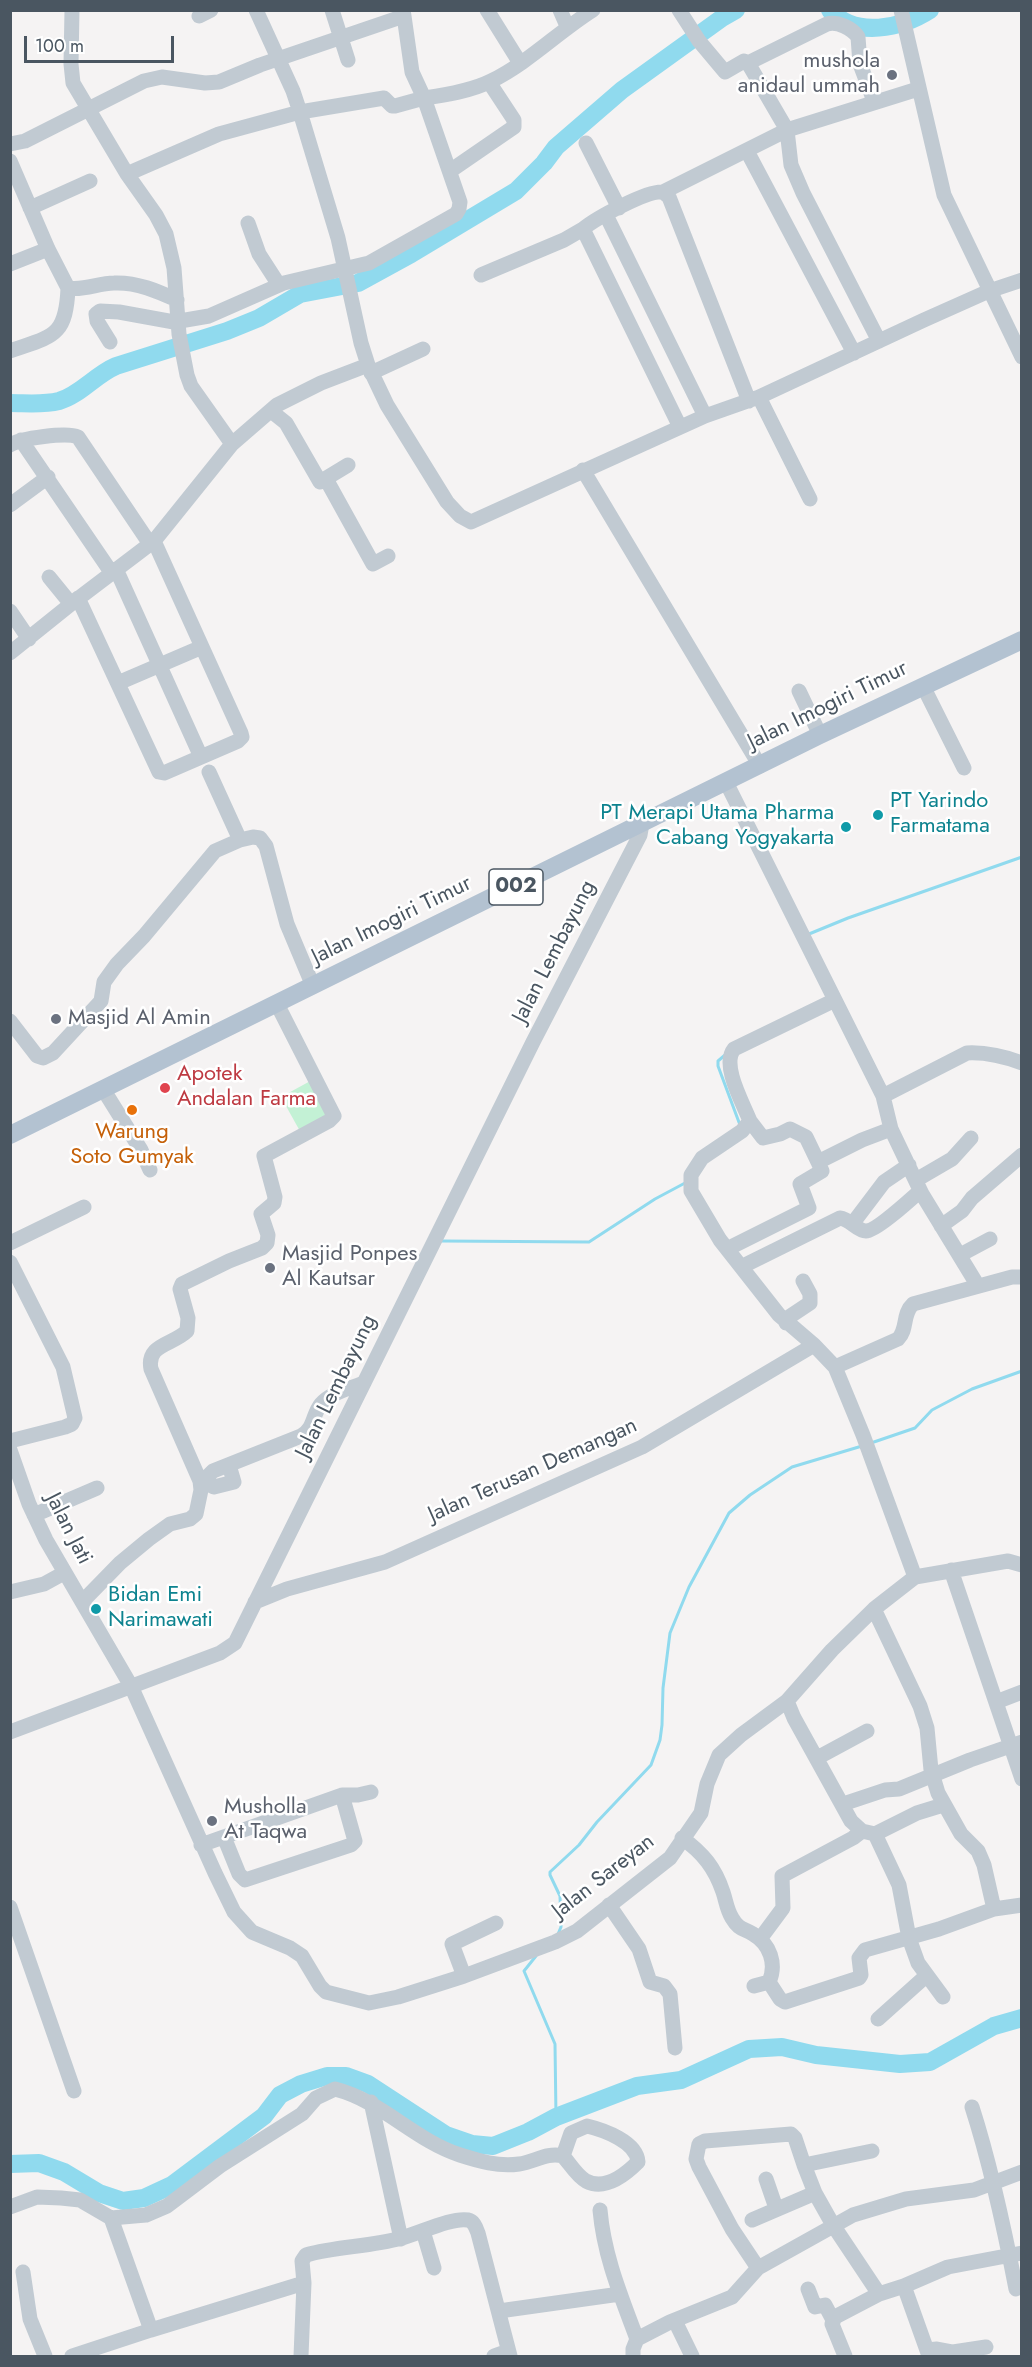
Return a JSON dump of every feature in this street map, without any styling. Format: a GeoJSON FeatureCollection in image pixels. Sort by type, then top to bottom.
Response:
{"type":"FeatureCollection","features":[{"type":"Feature","properties":{"kind":"main road","name":"Jalan Imogiri Timur"},"geometry":{"type":"LineString","coordinates":[[10,1135],[820,735],[1022,640]]}},
{"type":"Feature","properties":{"kind":"street"},"geometry":{"type":"LineString","coordinates":[[72,10],[73,83],[127,174],[156,214],[166,234],[171,250],[184,359],[191,386],[232,444]]}},
{"type":"Feature","properties":{"kind":"street"},"geometry":{"type":"LineString","coordinates":[[256,10],[279,58],[300,112],[338,238],[361,343],[370,369],[387,405],[447,502],[471,522],[705,416],[754,399],[989,291],[1022,280]]}},
{"type":"Feature","properties":{"kind":"street"},"geometry":{"type":"LineString","coordinates":[[332,10],[348,60]]}},
{"type":"Feature","properties":{"kind":"street"},"geometry":{"type":"LineString","coordinates":[[487,10],[520,63]]}},
{"type":"Feature","properties":{"kind":"street"},"geometry":{"type":"LineString","coordinates":[[560,10],[567,26]]}},
{"type":"Feature","properties":{"kind":"street"},"geometry":{"type":"LineString","coordinates":[[127,174],[219,134],[300,112],[384,98],[395,106],[489,82],[520,63],[567,26],[593,10]]}},
{"type":"Feature","properties":{"kind":"street"},"geometry":{"type":"LineString","coordinates":[[679,10],[699,41],[724,72],[744,61],[748,63],[817,28],[836,23],[852,31],[858,37],[860,64],[874,101]]}},
{"type":"Feature","properties":{"kind":"street"},"geometry":{"type":"LineString","coordinates":[[901,10],[944,195],[1022,357]]}},
{"type":"Feature","properties":{"kind":"street"},"geometry":{"type":"LineString","coordinates":[[10,144],[26,141],[151,79],[162,77],[219,82],[404,13],[412,72],[424,98],[460,202],[456,214],[347,277],[279,285],[224,311],[179,328],[119,312],[100,311],[96,319],[110,342]]}},
{"type":"Feature","properties":{"kind":"street"},"geometry":{"type":"LineString","coordinates":[[748,63],[787,130],[791,165],[803,193],[879,341]]}},
{"type":"Feature","properties":{"kind":"street"},"geometry":{"type":"LineString","coordinates":[[450,171],[514,127],[514,120],[489,82]]}},
{"type":"Feature","properties":{"kind":"street"},"geometry":{"type":"LineString","coordinates":[[482,275],[564,240],[613,211],[653,193],[663,192],[787,130],[918,89]]}},
{"type":"Feature","properties":{"kind":"street"},"geometry":{"type":"LineString","coordinates":[[586,143],[613,211],[705,416]]}},
{"type":"Feature","properties":{"kind":"street"},"geometry":{"type":"LineString","coordinates":[[747,151],[854,353]]}},
{"type":"Feature","properties":{"kind":"street"},"geometry":{"type":"LineString","coordinates":[[10,161],[48,249],[68,288],[66,317],[60,329],[45,338],[10,351]]}},
{"type":"Feature","properties":{"kind":"street"},"geometry":{"type":"LineString","coordinates":[[30,208],[90,181]]}},
{"type":"Feature","properties":{"kind":"street"},"geometry":{"type":"LineString","coordinates":[[663,192],[669,197],[754,399],[810,499]]}},
{"type":"Feature","properties":{"kind":"street"},"geometry":{"type":"LineString","coordinates":[[248,223],[259,254],[279,285]]}},
{"type":"Feature","properties":{"kind":"street"},"geometry":{"type":"LineString","coordinates":[[583,229],[680,427]]}},
{"type":"Feature","properties":{"kind":"street"},"geometry":{"type":"LineString","coordinates":[[10,264],[48,249]]}},
{"type":"Feature","properties":{"kind":"street"},"geometry":{"type":"LineString","coordinates":[[68,288],[75,290],[113,283],[132,284],[155,290],[177,300]]}},
{"type":"Feature","properties":{"kind":"street"},"geometry":{"type":"LineString","coordinates":[[10,653],[152,542],[232,444],[277,405],[321,383],[370,369],[423,349]]}},
{"type":"Feature","properties":{"kind":"street"},"geometry":{"type":"LineString","coordinates":[[271,411],[286,423],[320,482],[348,465]]}},
{"type":"Feature","properties":{"kind":"street"},"geometry":{"type":"LineString","coordinates":[[16,443],[68,435],[78,437],[152,542],[242,735],[238,741],[164,773],[159,772],[118,683],[74,601],[50,577]]}},
{"type":"Feature","properties":{"kind":"street"},"geometry":{"type":"LineString","coordinates":[[16,443],[48,477],[113,571],[201,757]]}},
{"type":"Feature","properties":{"kind":"street"},"geometry":{"type":"LineString","coordinates":[[583,470],[760,766]]}},
{"type":"Feature","properties":{"kind":"street"},"geometry":{"type":"LineString","coordinates":[[10,505],[48,477]]}},
{"type":"Feature","properties":{"kind":"street"},"geometry":{"type":"LineString","coordinates":[[326,479],[368,566],[388,556]]}},
{"type":"Feature","properties":{"kind":"street"},"geometry":{"type":"LineString","coordinates":[[10,611],[29,639]]}},
{"type":"Feature","properties":{"kind":"street"},"geometry":{"type":"LineString","coordinates":[[118,683],[202,647]]}},
{"type":"Feature","properties":{"kind":"street"},"geometry":{"type":"LineString","coordinates":[[923,686],[964,768]]}},
{"type":"Feature","properties":{"kind":"street"},"geometry":{"type":"LineString","coordinates":[[799,691],[820,735]]}},
{"type":"Feature","properties":{"kind":"street"},"geometry":{"type":"LineString","coordinates":[[209,772],[240,840]]}},
{"type":"Feature","properties":{"kind":"street"},"geometry":{"type":"LineString","coordinates":[[726,782],[883,1096],[891,1129],[915,1179],[978,1286]]}},
{"type":"Feature","properties":{"kind":"street","name":"Jalan Lembayung"},"geometry":{"type":"LineString","coordinates":[[10,1732],[229,1648],[237,1639],[533,1042],[640,835],[642,824]]}},
{"type":"Feature","properties":{"kind":"street"},"geometry":{"type":"LineString","coordinates":[[10,1021],[37,1056],[43,1058],[53,1053],[100,1001],[104,982],[117,964],[144,936],[215,850],[240,840],[257,837],[266,846],[287,924],[314,986]]}},
{"type":"Feature","properties":{"kind":"street"},"geometry":{"type":"LineString","coordinates":[[820,1227],[809,1208],[800,1184],[822,1171],[806,1137],[790,1129],[763,1138],[750,1121],[730,1068],[730,1055],[734,1049],[835,1000]]}},
{"type":"Feature","properties":{"kind":"street"},"geometry":{"type":"LineString","coordinates":[[82,1602],[120,1563],[149,1539],[170,1524],[195,1516],[201,1485],[151,1369],[150,1356],[154,1351],[187,1331],[188,1318],[180,1289],[182,1284],[229,1260],[262,1248],[267,1243],[268,1235],[261,1214],[272,1206],[275,1197],[264,1156],[329,1121],[334,1116],[277,1004]]}},
{"type":"Feature","properties":{"kind":"street"},"geometry":{"type":"LineString","coordinates":[[883,1096],[967,1053],[980,1052],[1004,1056],[1022,1063]]}},
{"type":"Feature","properties":{"kind":"street"},"geometry":{"type":"LineString","coordinates":[[103,1089],[141,1150],[150,1170]]}},
{"type":"Feature","properties":{"kind":"street"},"geometry":{"type":"LineString","coordinates":[[750,1121],[742,1131],[702,1158],[691,1175],[691,1191],[727,1249],[786,1323],[814,1345],[835,1367],[863,1435],[915,1577]]}},
{"type":"Feature","properties":{"kind":"street"},"geometry":{"type":"LineString","coordinates":[[818,1162],[862,1140],[891,1129]]}},
{"type":"Feature","properties":{"kind":"street"},"geometry":{"type":"LineString","coordinates":[[854,1223],[884,1182],[915,1179],[952,1159],[972,1138]]}},
{"type":"Feature","properties":{"kind":"street"},"geometry":{"type":"LineString","coordinates":[[941,1226],[962,1211],[972,1198],[1022,1155]]}},
{"type":"Feature","properties":{"kind":"street"},"geometry":{"type":"LineString","coordinates":[[741,1267],[840,1218],[846,1218],[862,1230],[868,1230],[897,1211],[915,1179]]}},
{"type":"Feature","properties":{"kind":"street"},"geometry":{"type":"LineString","coordinates":[[10,1243],[84,1207]]}},
{"type":"Feature","properties":{"kind":"street"},"geometry":{"type":"LineString","coordinates":[[727,1249],[809,1208]]}},
{"type":"Feature","properties":{"kind":"street"},"geometry":{"type":"LineString","coordinates":[[960,1255],[990,1239]]}},
{"type":"Feature","properties":{"kind":"street"},"geometry":{"type":"LineString","coordinates":[[10,1263],[63,1367],[75,1418],[72,1424],[65,1427],[10,1441]]}},
{"type":"Feature","properties":{"kind":"street"},"geometry":{"type":"LineString","coordinates":[[835,1367],[903,1335],[905,1317],[913,1304],[1012,1277],[1022,1277]]}},
{"type":"Feature","properties":{"kind":"street"},"geometry":{"type":"LineString","coordinates":[[786,1323],[789,1317],[810,1303],[810,1294],[803,1281]]}},
{"type":"Feature","properties":{"kind":"street","name":"Jalan Terusan Demangan"},"geometry":{"type":"LineString","coordinates":[[255,1602],[287,1589],[391,1560],[642,1447],[814,1345]]}},
{"type":"Feature","properties":{"kind":"street"},"geometry":{"type":"LineString","coordinates":[[229,1465],[306,1433],[310,1430],[323,1402],[364,1383]]}},
{"type":"Feature","properties":{"kind":"street","name":"Jalan Jati"},"geometry":{"type":"LineString","coordinates":[[10,1450],[34,1515],[64,1573],[131,1686],[201,1845]]}},
{"type":"Feature","properties":{"kind":"street"},"geometry":{"type":"LineString","coordinates":[[34,1515],[97,1488]]}},
{"type":"Feature","properties":{"kind":"street","name":"Jalan Sareyan"},"geometry":{"type":"LineString","coordinates":[[201,1845],[234,1912],[252,1932],[290,1948],[302,1956],[320,1986],[330,1994],[374,2003],[464,1977],[555,1942],[577,1931],[670,1858],[701,1813],[707,1784],[719,1755],[741,1735],[787,1701],[831,1650],[874,1609],[915,1577],[1008,1561],[1022,1565]]}},
{"type":"Feature","properties":{"kind":"street"},"geometry":{"type":"LineString","coordinates":[[951,1570],[996,1702],[1016,1744],[1022,1779]]}},
{"type":"Feature","properties":{"kind":"street"},"geometry":{"type":"LineString","coordinates":[[10,1592],[44,1584],[64,1573]]}},
{"type":"Feature","properties":{"kind":"street"},"geometry":{"type":"LineString","coordinates":[[874,1609],[920,1706],[927,1728],[932,1774],[943,1805],[962,1834],[978,1851],[984,1865],[994,1909]]}},
{"type":"Feature","properties":{"kind":"street"},"geometry":{"type":"LineString","coordinates":[[996,1702],[1022,1692]]}},
{"type":"Feature","properties":{"kind":"street"},"geometry":{"type":"LineString","coordinates":[[787,1701],[794,1718],[851,1821],[869,1832],[899,1885],[909,1938],[918,1963],[944,1997]]}},
{"type":"Feature","properties":{"kind":"street"},"geometry":{"type":"LineString","coordinates":[[817,1758],[867,1731]]}},
{"type":"Feature","properties":{"kind":"street"},"geometry":{"type":"LineString","coordinates":[[843,1804],[885,1790],[899,1789],[932,1774],[1016,1744]]}},
{"type":"Feature","properties":{"kind":"street"},"geometry":{"type":"LineString","coordinates":[[201,1845],[342,1795],[371,1792]]}},
{"type":"Feature","properties":{"kind":"street"},"geometry":{"type":"LineString","coordinates":[[224,1837],[239,1874],[245,1880],[351,1845],[355,1841],[342,1795]]}},
{"type":"Feature","properties":{"kind":"street"},"geometry":{"type":"LineString","coordinates":[[760,1939],[783,1908],[782,1876],[853,1838],[943,1805]]}},
{"type":"Feature","properties":{"kind":"street"},"geometry":{"type":"LineString","coordinates":[[682,1838],[699,1850],[707,1860],[734,1921],[741,1929],[760,1939],[771,1956],[772,1967],[769,1982],[780,1999],[787,2002],[858,1979],[861,1976],[859,1958],[862,1952],[994,1909],[1022,1905]]}},
{"type":"Feature","properties":{"kind":"street"},"geometry":{"type":"LineString","coordinates":[[609,1905],[639,1949],[650,1982],[664,1986],[670,1994],[675,2048]]}},
{"type":"Feature","properties":{"kind":"street"},"geometry":{"type":"LineString","coordinates":[[11,1908],[74,2091]]}},
{"type":"Feature","properties":{"kind":"street"},"geometry":{"type":"LineString","coordinates":[[464,1977],[452,1944],[496,1923]]}},
{"type":"Feature","properties":{"kind":"street"},"geometry":{"type":"LineString","coordinates":[[878,2019],[926,1976]]}},
{"type":"Feature","properties":{"kind":"street"},"geometry":{"type":"LineString","coordinates":[[754,1986],[769,1982]]}},
{"type":"Feature","properties":{"kind":"street"},"geometry":{"type":"LineString","coordinates":[[10,2207],[37,2197],[61,2198],[80,2200],[111,2218],[146,2215],[168,2206],[220,2166],[302,2114],[316,2098],[335,2089],[371,2102],[434,2145],[486,2163],[520,2164],[553,2154],[563,2156],[584,2180],[591,2183],[614,2181],[621,2178],[639,2159],[621,2140],[606,2131],[587,2126],[571,2133],[563,2156]]}},
{"type":"Feature","properties":{"kind":"street"},"geometry":{"type":"LineString","coordinates":[[371,2102],[400,2239]]}},
{"type":"Feature","properties":{"kind":"street"},"geometry":{"type":"LineString","coordinates":[[972,2106],[992,2184],[1016,2254],[1016,2289]]}},
{"type":"Feature","properties":{"kind":"street"},"geometry":{"type":"LineString","coordinates":[[758,2268],[732,2229],[699,2167],[696,2159],[699,2144],[705,2141],[791,2134],[795,2138],[815,2193],[833,2225],[879,2294]]}},
{"type":"Feature","properties":{"kind":"street"},"geometry":{"type":"LineString","coordinates":[[804,2165],[872,2151]]}},
{"type":"Feature","properties":{"kind":"street"},"geometry":{"type":"LineString","coordinates":[[633,2356],[637,2339],[675,2320],[732,2297],[758,2268],[853,2215],[906,2199],[974,2190],[1022,2172]]}},
{"type":"Feature","properties":{"kind":"street"},"geometry":{"type":"LineString","coordinates":[[766,2179],[776,2208]]}},
{"type":"Feature","properties":{"kind":"street"},"geometry":{"type":"LineString","coordinates":[[752,2220],[815,2193]]}},
{"type":"Feature","properties":{"kind":"street"},"geometry":{"type":"LineString","coordinates":[[600,2210],[605,2249],[637,2339]]}},
{"type":"Feature","properties":{"kind":"street"},"geometry":{"type":"LineString","coordinates":[[111,2218],[151,2330]]}},
{"type":"Feature","properties":{"kind":"street"},"geometry":{"type":"LineString","coordinates":[[301,2356],[304,2283],[302,2261],[306,2255],[318,2251],[364,2247],[400,2239],[454,2221],[467,2220],[474,2224],[499,2310],[504,2355]]}},
{"type":"Feature","properties":{"kind":"street"},"geometry":{"type":"LineString","coordinates":[[423,2231],[434,2268]]}},
{"type":"Feature","properties":{"kind":"street"},"geometry":{"type":"LineString","coordinates":[[833,2320],[838,2314],[879,2294],[948,2267],[1016,2254]]}},
{"type":"Feature","properties":{"kind":"street"},"geometry":{"type":"LineString","coordinates":[[22,2272],[30,2319],[45,2356]]}},
{"type":"Feature","properties":{"kind":"street"},"geometry":{"type":"LineString","coordinates":[[72,2356],[304,2283]]}},
{"type":"Feature","properties":{"kind":"street"},"geometry":{"type":"LineString","coordinates":[[904,2286],[928,2353],[937,2349],[953,2352],[986,2347]]}},
{"type":"Feature","properties":{"kind":"street"},"geometry":{"type":"LineString","coordinates":[[808,2289],[814,2307],[825,2305],[833,2320],[836,2337],[845,2356]]}},
{"type":"Feature","properties":{"kind":"street"},"geometry":{"type":"LineString","coordinates":[[499,2310],[620,2294]]}},
{"type":"Feature","properties":{"kind":"street"},"geometry":{"type":"LineString","coordinates":[[675,2320],[692,2356]]}},
{"type":"Feature","properties":{"kind":"green space"},"geometry":{"type":"Polygon","coordinates":[[[314,1079],[331,1111],[301,1133],[281,1097],[314,1079]]]}},
{"type":"Feature","properties":{"kind":"waterway"},"geometry":{"type":"LineString","coordinates":[[10,403],[59,401],[74,394],[116,366],[227,331],[259,318],[300,294],[358,283],[516,191],[544,163],[556,147],[622,90],[736,10]]}},
{"type":"Feature","properties":{"kind":"waterway"},"geometry":{"type":"LineString","coordinates":[[830,10],[840,19],[852,25],[879,28],[906,22],[930,10]]}},
{"type":"Feature","properties":{"kind":"waterway"},"geometry":{"type":"LineString","coordinates":[[809,934],[1022,857]]}},
{"type":"Feature","properties":{"kind":"waterway"},"geometry":{"type":"LineString","coordinates":[[725,1055],[718,1061],[718,1066],[740,1125]]}},
{"type":"Feature","properties":{"kind":"waterway"},"geometry":{"type":"LineString","coordinates":[[442,1241],[589,1242],[655,1199],[685,1183]]}},
{"type":"Feature","properties":{"kind":"waterway"},"geometry":{"type":"LineString","coordinates":[[871,1443],[915,1428],[932,1410],[972,1389],[1022,1371]]}},
{"type":"Feature","properties":{"kind":"waterway"},"geometry":{"type":"LineString","coordinates":[[558,1934],[561,1927],[560,1896],[550,1872],[579,1845],[597,1822],[651,1765],[660,1740],[663,1688],[670,1633],[689,1587],[729,1513],[750,1495],[792,1467],[862,1446]]}},
{"type":"Feature","properties":{"kind":"waterway"},"geometry":{"type":"LineString","coordinates":[[536,1956],[524,1971],[555,2044],[556,2117]]}},
{"type":"Feature","properties":{"kind":"waterway"},"geometry":{"type":"LineString","coordinates":[[10,2164],[39,2163],[64,2172],[99,2193],[123,2201],[144,2198],[172,2185],[264,2116],[280,2095],[301,2084],[327,2076],[346,2076],[368,2084],[446,2135],[472,2144],[493,2146],[528,2132],[556,2117],[637,2086],[681,2080],[749,2049],[782,2047],[816,2055],[900,2064],[930,2062],[994,2026],[1022,2018]]}},
{"type":"Feature","properties":{"kind":"place","name":"mushola anidaul ummah"},"geometry":{"type":"Point","coordinates":[892,75]}},
{"type":"Feature","properties":{"kind":"place","name":"PT Yarindo Farmatama"},"geometry":{"type":"Point","coordinates":[878,815]}},
{"type":"Feature","properties":{"kind":"place","name":"PT Merapi Utama Pharma Cabang Yogyakarta"},"geometry":{"type":"Point","coordinates":[846,827]}},
{"type":"Feature","properties":{"kind":"place","name":"Masjid Al Amin"},"geometry":{"type":"Point","coordinates":[56,1019]}},
{"type":"Feature","properties":{"kind":"place","name":"Apotek Andalan Farma"},"geometry":{"type":"Point","coordinates":[165,1088]}},
{"type":"Feature","properties":{"kind":"place","name":"Warung Soto Gumyak"},"geometry":{"type":"Point","coordinates":[132,1110]}},
{"type":"Feature","properties":{"kind":"place","name":"Masjid Ponpes Al Kautsar"},"geometry":{"type":"Point","coordinates":[270,1268]}},
{"type":"Feature","properties":{"kind":"place","name":"Bidan Emi Narimawati"},"geometry":{"type":"Point","coordinates":[96,1609]}},
{"type":"Feature","properties":{"kind":"place","name":"Musholla At Taqwa"},"geometry":{"type":"Point","coordinates":[212,1821]}}]}
